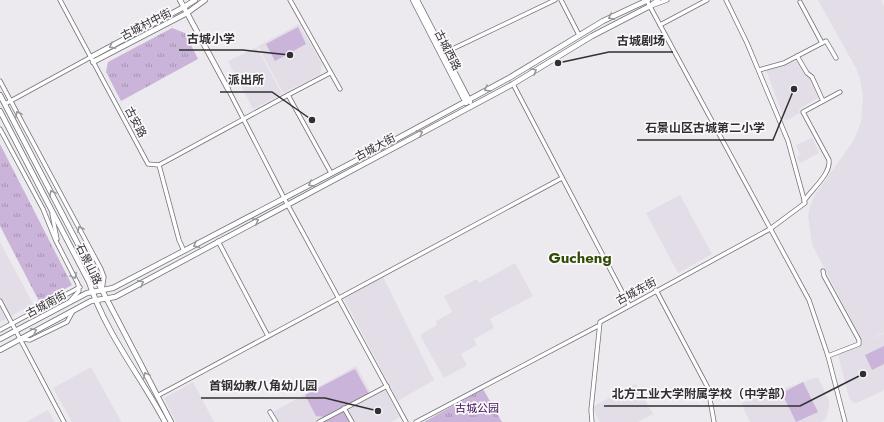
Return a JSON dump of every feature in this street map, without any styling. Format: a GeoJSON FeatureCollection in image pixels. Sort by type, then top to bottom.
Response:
{"type":"FeatureCollection","features":[{"type":"Feature","properties":{"kind":"main road"},"geometry":{"type":"LineString","coordinates":[[180,0],[228,89]]}},
{"type":"Feature","properties":{"kind":"main road","name":"古城村中街"},"geometry":{"type":"LineString","coordinates":[[92,60],[195,0]]}},
{"type":"Feature","properties":{"kind":"main road","name":"古城村中街"},"geometry":{"type":"LineString","coordinates":[[92,60],[187,13],[205,0]]}},
{"type":"Feature","properties":{"kind":"main road","name":"古城西路"},"geometry":{"type":"LineString","coordinates":[[412,0],[470,106]]}},
{"type":"Feature","properties":{"kind":"main road","name":"古城西路"},"geometry":{"type":"LineString","coordinates":[[417,0],[467,101]]}},
{"type":"Feature","properties":{"kind":"main road","name":"古城大街"},"geometry":{"type":"LineString","coordinates":[[102,290],[113,288],[467,101],[509,78],[603,21],[648,0]]}},
{"type":"Feature","properties":{"kind":"main road","name":"古城大街"},"geometry":{"type":"LineString","coordinates":[[106,298],[122,293],[513,84],[592,36],[650,6],[658,0]]}},
{"type":"Feature","properties":{"kind":"main road","name":"石景山路"},"geometry":{"type":"LineString","coordinates":[[0,95],[171,422]]}},
{"type":"Feature","properties":{"kind":"main road","name":"石景山路"},"geometry":{"type":"LineString","coordinates":[[0,111],[93,291],[96,300],[124,355],[147,389],[165,422]]}},
{"type":"Feature","properties":{"kind":"main road","name":"古城南街"},"geometry":{"type":"LineString","coordinates":[[0,339],[70,301],[93,291],[102,290]]}},
{"type":"Feature","properties":{"kind":"main road","name":"古城南街"},"geometry":{"type":"LineString","coordinates":[[0,350],[91,301],[106,298]]}},
{"type":"Feature","properties":{"kind":"street","name":"古安路"},"geometry":{"type":"LineString","coordinates":[[60,0],[148,164],[159,165]]}},
{"type":"Feature","properties":{"kind":"street"},"geometry":{"type":"LineString","coordinates":[[290,0],[340,89]]}},
{"type":"Feature","properties":{"kind":"street"},"geometry":{"type":"LineString","coordinates":[[444,53],[555,0]]}},
{"type":"Feature","properties":{"kind":"street"},"geometry":{"type":"LineString","coordinates":[[561,0],[580,35]]}},
{"type":"Feature","properties":{"kind":"street"},"geometry":{"type":"LineString","coordinates":[[648,0],[660,25],[809,300],[828,356],[845,422]]}},
{"type":"Feature","properties":{"kind":"street"},"geometry":{"type":"LineString","coordinates":[[650,6],[656,6],[667,0]]}},
{"type":"Feature","properties":{"kind":"street"},"geometry":{"type":"LineString","coordinates":[[660,25],[707,0]]}},
{"type":"Feature","properties":{"kind":"street"},"geometry":{"type":"LineString","coordinates":[[726,0],[759,70],[788,141],[804,201]]}},
{"type":"Feature","properties":{"kind":"street"},"geometry":{"type":"LineString","coordinates":[[800,2],[822,43]]}},
{"type":"Feature","properties":{"kind":"street"},"geometry":{"type":"LineString","coordinates":[[759,70],[784,63],[826,41],[836,58]]}},
{"type":"Feature","properties":{"kind":"street"},"geometry":{"type":"LineString","coordinates":[[797,56],[807,73],[812,77],[823,101],[840,92]]}},
{"type":"Feature","properties":{"kind":"street"},"geometry":{"type":"LineString","coordinates":[[5,104],[92,60]]}},
{"type":"Feature","properties":{"kind":"street"},"geometry":{"type":"LineString","coordinates":[[184,251],[179,240],[159,165],[330,73]]}},
{"type":"Feature","properties":{"kind":"street"},"geometry":{"type":"LineString","coordinates":[[0,81],[101,269],[104,277],[102,290]]}},
{"type":"Feature","properties":{"kind":"street"},"geometry":{"type":"LineString","coordinates":[[513,84],[629,305]]}},
{"type":"Feature","properties":{"kind":"street"},"geometry":{"type":"LineString","coordinates":[[228,89],[284,198],[406,422]]}},
{"type":"Feature","properties":{"kind":"street"},"geometry":{"type":"LineString","coordinates":[[288,95],[331,173]]}},
{"type":"Feature","properties":{"kind":"street","name":"古城东街"},"geometry":{"type":"LineString","coordinates":[[416,422],[598,326],[602,319],[770,229],[792,214],[804,203],[812,189],[827,173],[830,166],[829,160],[803,112],[823,101]]}},
{"type":"Feature","properties":{"kind":"street"},"geometry":{"type":"LineString","coordinates":[[0,129],[43,209],[61,251],[80,287],[79,292],[70,301]]}},
{"type":"Feature","properties":{"kind":"street"},"geometry":{"type":"LineString","coordinates":[[157,396],[562,178]]}},
{"type":"Feature","properties":{"kind":"street"},"geometry":{"type":"LineString","coordinates":[[51,211],[61,251]]}},
{"type":"Feature","properties":{"kind":"street"},"geometry":{"type":"LineString","coordinates":[[218,241],[268,336]]}},
{"type":"Feature","properties":{"kind":"street"},"geometry":{"type":"LineString","coordinates":[[823,270],[824,276],[859,340],[859,344],[828,356]]}},
{"type":"Feature","properties":{"kind":"street"},"geometry":{"type":"LineString","coordinates":[[0,330],[80,287]]}},
{"type":"Feature","properties":{"kind":"street"},"geometry":{"type":"LineString","coordinates":[[656,290],[708,388],[714,422]]}},
{"type":"Feature","properties":{"kind":"street"},"geometry":{"type":"LineString","coordinates":[[0,301],[64,422]]}},
{"type":"Feature","properties":{"kind":"street"},"geometry":{"type":"LineString","coordinates":[[592,422],[591,410],[598,326]]}},
{"type":"Feature","properties":{"kind":"street"},"geometry":{"type":"LineString","coordinates":[[319,422],[387,386]]}},
{"type":"Feature","properties":{"kind":"street"},"geometry":{"type":"LineString","coordinates":[[344,408],[352,422]]}},
{"type":"Feature","properties":{"kind":"street"},"geometry":{"type":"LineString","coordinates":[[270,412],[276,422]]}},
{"type":"Feature","properties":{"kind":"shaded area"},"geometry":{"type":"Polygon","coordinates":[[[818,0],[881,0],[884,6],[884,332],[867,341],[884,333],[884,390],[857,403],[853,403],[849,398],[838,355],[863,343],[812,244],[808,216],[810,206],[815,195],[854,140],[861,122],[863,97],[860,78],[856,68],[818,0]]]}},
{"type":"Feature","properties":{"kind":"shaded area"},"geometry":{"type":"Polygon","coordinates":[[[299,24],[322,64],[320,75],[283,93],[258,46],[299,24]]]}},
{"type":"Feature","properties":{"kind":"shaded area"},"geometry":{"type":"Polygon","coordinates":[[[257,47],[282,94],[253,109],[228,61],[257,47]]]}},
{"type":"Feature","properties":{"kind":"shaded area"},"geometry":{"type":"Polygon","coordinates":[[[798,60],[811,79],[818,98],[799,109],[800,113],[785,121],[766,70],[798,60]]]}},
{"type":"Feature","properties":{"kind":"shaded area"},"geometry":{"type":"Polygon","coordinates":[[[812,138],[819,153],[800,163],[797,157],[800,155],[796,145],[812,138]]]}},
{"type":"Feature","properties":{"kind":"shaded area"},"geometry":{"type":"Polygon","coordinates":[[[680,195],[712,254],[678,273],[646,213],[680,195]]]}},
{"type":"Feature","properties":{"kind":"shaded area"},"geometry":{"type":"Polygon","coordinates":[[[0,242],[33,304],[0,322],[0,242]]]}},
{"type":"Feature","properties":{"kind":"shaded area"},"geometry":{"type":"Polygon","coordinates":[[[515,263],[533,296],[490,319],[494,328],[474,339],[477,345],[461,354],[467,365],[444,378],[420,335],[437,325],[436,321],[452,312],[444,296],[477,279],[479,283],[515,263]]]}},
{"type":"Feature","properties":{"kind":"shaded area"},"geometry":{"type":"Polygon","coordinates":[[[383,277],[434,380],[398,401],[344,299],[383,277]]]}},
{"type":"Feature","properties":{"kind":"shaded area"},"geometry":{"type":"Polygon","coordinates":[[[356,366],[371,393],[383,386],[400,417],[391,422],[279,422],[273,412],[356,366]]]}},
{"type":"Feature","properties":{"kind":"shaded area"},"geometry":{"type":"Polygon","coordinates":[[[91,367],[121,422],[72,422],[53,388],[91,367]]]}},
{"type":"Feature","properties":{"kind":"shaded area"},"geometry":{"type":"Polygon","coordinates":[[[818,377],[829,401],[826,419],[821,422],[750,422],[741,403],[818,377]]]}},
{"type":"Feature","properties":{"kind":"shaded area"},"geometry":{"type":"Polygon","coordinates":[[[193,382],[214,422],[176,422],[164,398],[193,382]]]}},
{"type":"Feature","properties":{"kind":"shaded area"},"geometry":{"type":"Polygon","coordinates":[[[636,384],[653,414],[638,422],[600,422],[592,407],[636,384]]]}},
{"type":"Feature","properties":{"kind":"shaded area"},"geometry":{"type":"Polygon","coordinates":[[[48,410],[55,422],[26,422],[48,410]]]}},
{"type":"Feature","properties":{"kind":"green space"},"geometry":{"type":"Polygon","coordinates":[[[298,27],[306,44],[275,61],[266,44],[298,27]]]}},
{"type":"Feature","properties":{"kind":"green space"},"geometry":{"type":"Polygon","coordinates":[[[172,28],[185,33],[198,59],[121,101],[106,72],[108,62],[172,28]]]}},
{"type":"Feature","properties":{"kind":"green space"},"geometry":{"type":"Polygon","coordinates":[[[0,144],[72,285],[40,303],[0,226],[0,144]]]}},
{"type":"Feature","properties":{"kind":"green space"},"geometry":{"type":"Polygon","coordinates":[[[884,346],[884,364],[872,370],[865,355],[884,346]]]}},
{"type":"Feature","properties":{"kind":"green space"},"geometry":{"type":"Polygon","coordinates":[[[355,369],[369,394],[325,417],[316,416],[305,395],[355,369]]]}},
{"type":"Feature","properties":{"kind":"green space"},"geometry":{"type":"Polygon","coordinates":[[[803,382],[818,412],[796,422],[782,393],[803,382]]]}},
{"type":"Feature","properties":{"kind":"green space","name":"古城公园"},"geometry":{"type":"Polygon","coordinates":[[[483,389],[502,422],[424,422],[483,389]]]}},
{"type":"Feature","properties":{"kind":"green space"},"geometry":{"type":"Polygon","coordinates":[[[343,410],[349,422],[323,421],[343,410]]]}},
{"type":"Feature","properties":{"kind":"place","name":"古城小学"},"geometry":{"type":"Point","coordinates":[290,55]}},
{"type":"Feature","properties":{"kind":"place","name":"古城剧场"},"geometry":{"type":"Point","coordinates":[558,63]}},
{"type":"Feature","properties":{"kind":"place","name":"石景山区古城第二小学"},"geometry":{"type":"Point","coordinates":[794,89]}},
{"type":"Feature","properties":{"kind":"place","name":"派出所"},"geometry":{"type":"Point","coordinates":[312,120]}},
{"type":"Feature","properties":{"kind":"place","name":"北方工业大学附属学校（中学部）"},"geometry":{"type":"Point","coordinates":[863,374]}},
{"type":"Feature","properties":{"kind":"place","name":"首钢幼教八角幼儿园"},"geometry":{"type":"Point","coordinates":[378,411]}},
{"type":"Feature","properties":{"kind":"district","name":"Gucheng"},"geometry":{"type":"Point","coordinates":[580,258]}}]}
